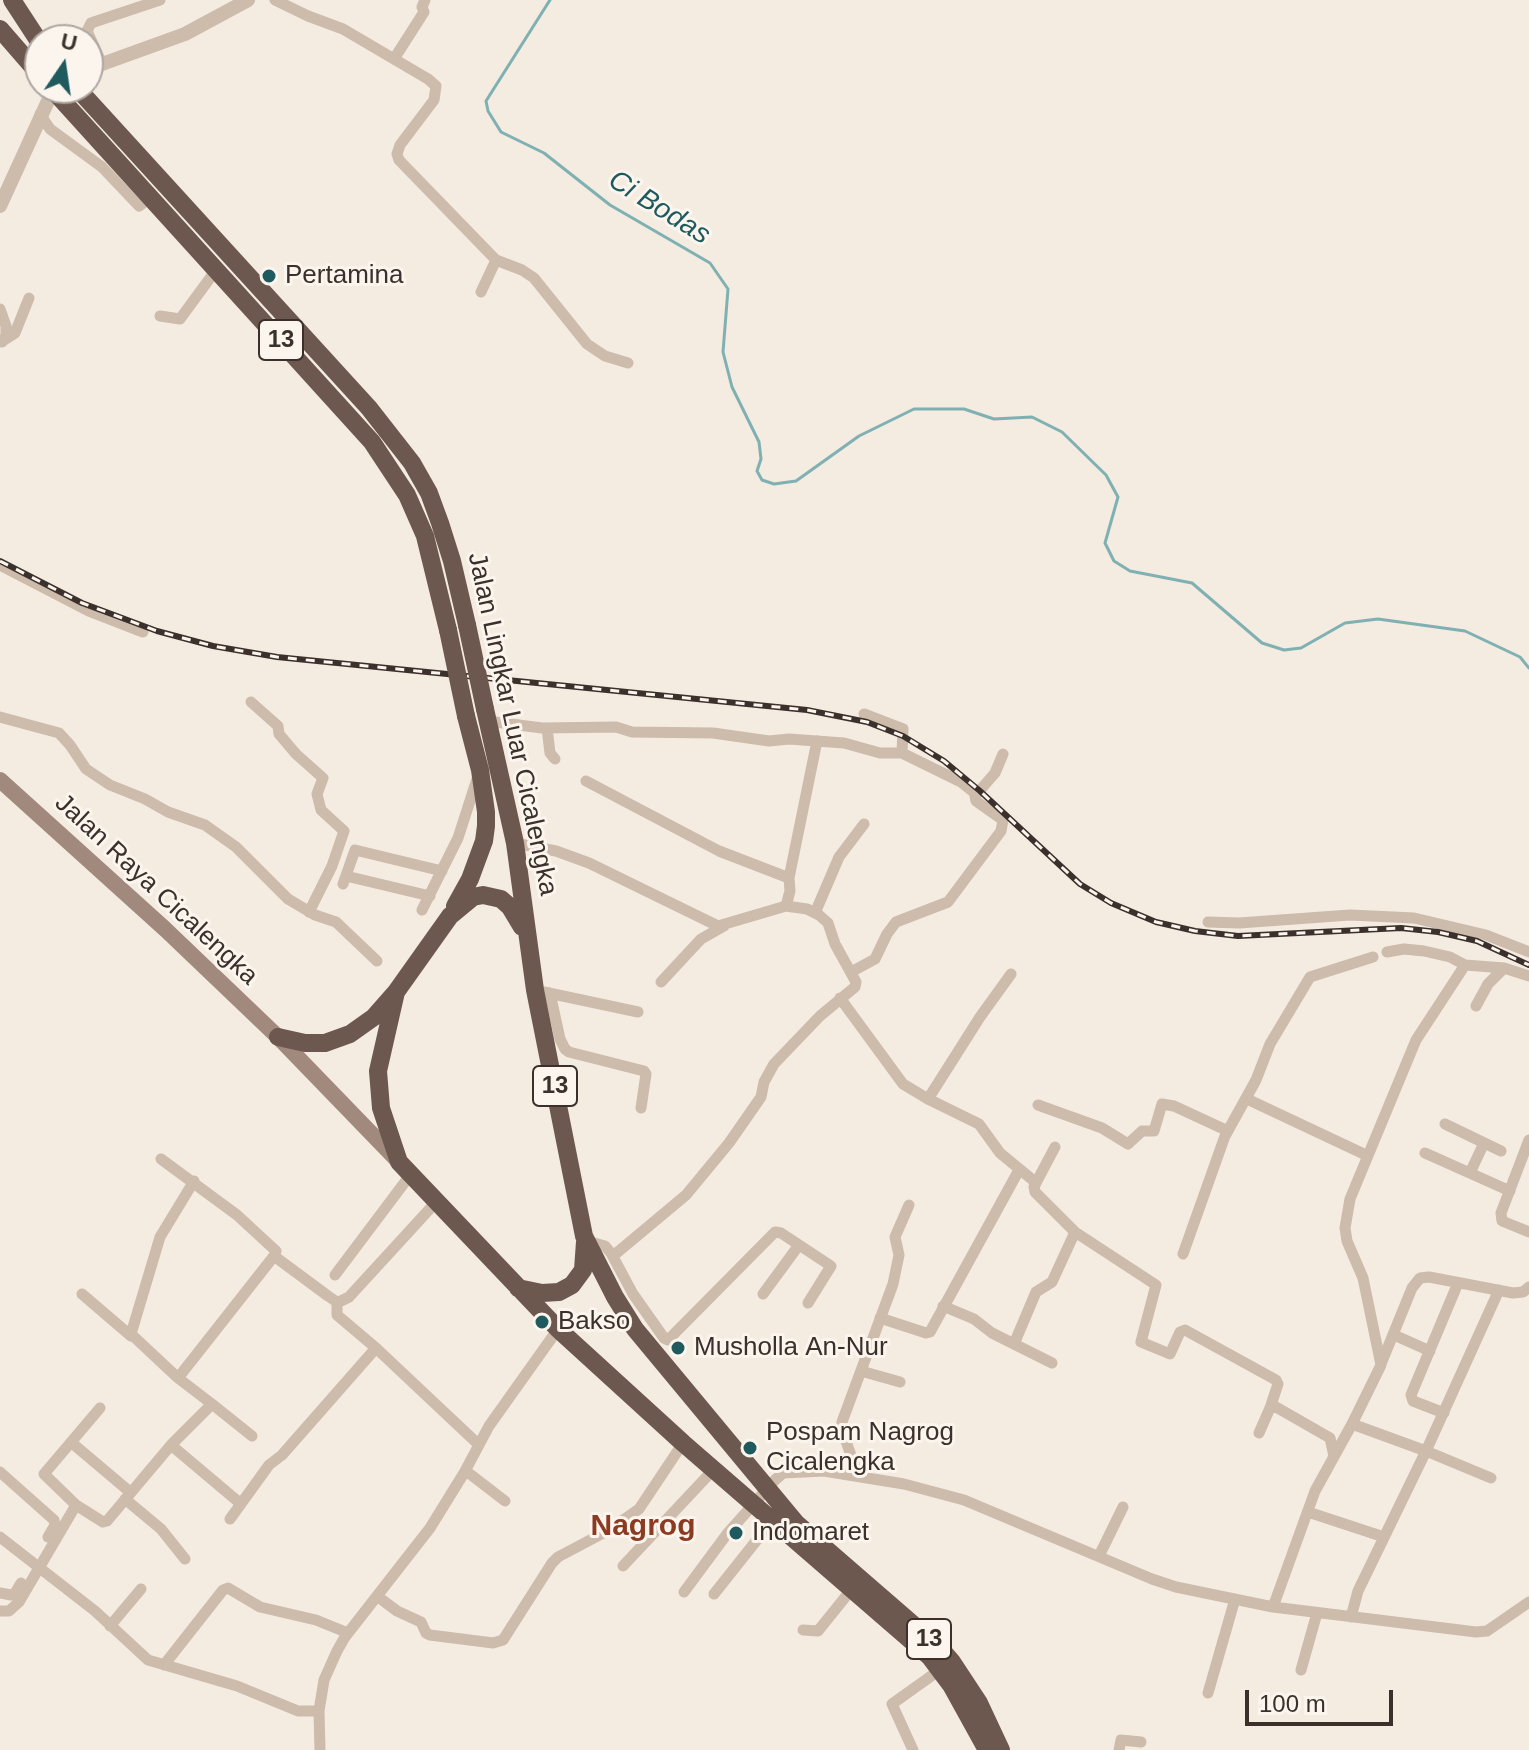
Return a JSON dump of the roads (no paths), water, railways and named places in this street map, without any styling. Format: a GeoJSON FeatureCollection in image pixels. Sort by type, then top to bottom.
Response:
{"type":"FeatureCollection","features":[{"type":"Feature","properties":{"kind":"highway"},"geometry":{"type":"LineString","coordinates":[[12,0],[28,24]]}},
{"type":"Feature","properties":{"kind":"highway"},"geometry":{"type":"LineString","coordinates":[[0,29],[24,57]]}},
{"type":"Feature","properties":{"kind":"highway","name":"Jalan Lingkar Luar Cicalengka"},"geometry":{"type":"LineString","coordinates":[[60,104],[151,197],[372,442],[398,482],[425,536],[480,770],[486,812],[484,841],[470,879],[450,916]]}},
{"type":"Feature","properties":{"kind":"highway","name":"Jalan Lingkar Luar Cicalengka"},"geometry":{"type":"LineString","coordinates":[[92,104],[369,408],[412,463],[429,493],[452,561],[515,843],[528,936],[543,992],[586,1238],[615,1297],[635,1329],[767,1489]]}},
{"type":"Feature","properties":{"kind":"highway"},"geometry":{"type":"LineString","coordinates":[[450,916],[473,897],[483,895],[501,899],[510,907],[528,936]]}},
{"type":"Feature","properties":{"kind":"highway","name":"13"},"geometry":{"type":"LineString","coordinates":[[450,916],[396,992],[378,1071],[381,1108],[405,1168],[558,1329],[941,1669],[987,1750]]}},
{"type":"Feature","properties":{"kind":"highway"},"geometry":{"type":"LineString","coordinates":[[278,1037],[305,1043],[340,1039],[374,1017],[396,992]]}},
{"type":"Feature","properties":{"kind":"highway"},"geometry":{"type":"LineString","coordinates":[[518,1288],[542,1293],[559,1292],[572,1285],[583,1270],[586,1238]]}},
{"type":"Feature","properties":{"kind":"highway","name":"13"},"geometry":{"type":"LineString","coordinates":[[767,1489],[796,1523],[939,1647],[967,1682],[1001,1750]]}},
{"type":"Feature","properties":{"kind":"main road","name":"Jalan Raya Cicalengka"},"geometry":{"type":"LineString","coordinates":[[0,780],[165,929],[278,1037],[405,1168]]}},
{"type":"Feature","properties":{"kind":"street"},"geometry":{"type":"LineString","coordinates":[[90,24],[160,0]]}},
{"type":"Feature","properties":{"kind":"street"},"geometry":{"type":"LineString","coordinates":[[104,63],[185,34],[248,0]]}},
{"type":"Feature","properties":{"kind":"street"},"geometry":{"type":"LineString","coordinates":[[275,0],[343,29],[436,86],[434,100],[400,145],[399,160],[496,260],[529,273],[595,351],[628,363]]}},
{"type":"Feature","properties":{"kind":"street"},"geometry":{"type":"LineString","coordinates":[[394,59],[424,12],[422,7],[425,0]]}},
{"type":"Feature","properties":{"kind":"street"},"geometry":{"type":"LineString","coordinates":[[0,206],[45,104]]}},
{"type":"Feature","properties":{"kind":"street"},"geometry":{"type":"LineString","coordinates":[[40,114],[50,129],[102,167],[139,206],[151,197]]}},
{"type":"Feature","properties":{"kind":"street"},"geometry":{"type":"LineString","coordinates":[[481,292],[496,260]]}},
{"type":"Feature","properties":{"kind":"street"},"geometry":{"type":"LineString","coordinates":[[160,316],[180,319],[216,270]]}},
{"type":"Feature","properties":{"kind":"street"},"geometry":{"type":"LineString","coordinates":[[2,342],[15,333],[29,298]]}},
{"type":"Feature","properties":{"kind":"street"},"geometry":{"type":"LineString","coordinates":[[0,309],[6,326],[2,342]]}},
{"type":"Feature","properties":{"kind":"street"},"geometry":{"type":"LineString","coordinates":[[0,565],[89,611],[143,632]]}},
{"type":"Feature","properties":{"kind":"street"},"geometry":{"type":"LineString","coordinates":[[251,702],[278,726],[279,734],[296,754],[323,778],[317,794],[321,810],[344,831],[332,866],[309,912]]}},
{"type":"Feature","properties":{"kind":"street"},"geometry":{"type":"LineString","coordinates":[[3,713],[59,733],[86,769],[107,783],[170,813],[205,825],[236,847],[288,899],[309,912],[336,922],[377,961]]}},
{"type":"Feature","properties":{"kind":"street"},"geometry":{"type":"LineString","coordinates":[[864,714],[903,729],[902,753]]}},
{"type":"Feature","properties":{"kind":"street"},"geometry":{"type":"LineString","coordinates":[[486,715],[547,728],[616,727],[632,732],[713,733],[769,741],[789,739],[860,746],[880,753],[902,753],[961,782],[976,794]]}},
{"type":"Feature","properties":{"kind":"street"},"geometry":{"type":"LineString","coordinates":[[547,728],[550,753],[555,759]]}},
{"type":"Feature","properties":{"kind":"street"},"geometry":{"type":"LineString","coordinates":[[786,906],[817,741]]}},
{"type":"Feature","properties":{"kind":"street"},"geometry":{"type":"LineString","coordinates":[[851,972],[875,959],[896,922],[948,902],[1001,831],[1003,820],[976,801],[976,794],[995,773],[1003,754]]}},
{"type":"Feature","properties":{"kind":"street"},"geometry":{"type":"LineString","coordinates":[[422,910],[458,838],[480,770]]}},
{"type":"Feature","properties":{"kind":"street"},"geometry":{"type":"LineString","coordinates":[[586,781],[719,851],[789,878]]}},
{"type":"Feature","properties":{"kind":"street"},"geometry":{"type":"LineString","coordinates":[[815,913],[839,857],[864,824]]}},
{"type":"Feature","properties":{"kind":"street"},"geometry":{"type":"LineString","coordinates":[[515,843],[556,851],[589,863],[713,924],[725,925]]}},
{"type":"Feature","properties":{"kind":"street"},"geometry":{"type":"LineString","coordinates":[[430,896],[344,880],[355,850],[442,871]]}},
{"type":"Feature","properties":{"kind":"street"},"geometry":{"type":"LineString","coordinates":[[613,1256],[685,1196],[729,1143],[761,1097],[764,1082],[774,1064],[856,984],[828,923],[799,906],[745,916],[725,925],[701,939],[661,982]]}},
{"type":"Feature","properties":{"kind":"street"},"geometry":{"type":"LineString","coordinates":[[1208,922],[1239,923],[1350,915],[1414,918],[1486,935],[1529,952]]}},
{"type":"Feature","properties":{"kind":"street"},"geometry":{"type":"LineString","coordinates":[[1387,952],[1404,949],[1424,951],[1450,957],[1465,965],[1504,968],[1529,976]]}},
{"type":"Feature","properties":{"kind":"street"},"geometry":{"type":"LineString","coordinates":[[1183,1254],[1228,1131],[1247,1099],[1270,1044],[1310,977],[1373,957]]}},
{"type":"Feature","properties":{"kind":"street"},"geometry":{"type":"LineString","coordinates":[[1381,1365],[1363,1278],[1347,1241],[1345,1228],[1350,1199],[1416,1040],[1465,965]]}},
{"type":"Feature","properties":{"kind":"street"},"geometry":{"type":"LineString","coordinates":[[1476,1006],[1488,984],[1504,968]]}},
{"type":"Feature","properties":{"kind":"street"},"geometry":{"type":"LineString","coordinates":[[928,1099],[1011,974]]}},
{"type":"Feature","properties":{"kind":"street"},"geometry":{"type":"LineString","coordinates":[[543,992],[638,1012]]}},
{"type":"Feature","properties":{"kind":"street"},"geometry":{"type":"LineString","coordinates":[[543,992],[565,1049],[644,1071],[641,1108]]}},
{"type":"Feature","properties":{"kind":"street"},"geometry":{"type":"LineString","coordinates":[[840,998],[903,1084],[979,1124],[1000,1153],[1037,1181]]}},
{"type":"Feature","properties":{"kind":"street"},"geometry":{"type":"LineString","coordinates":[[1247,1099],[1366,1155]]}},
{"type":"Feature","properties":{"kind":"street"},"geometry":{"type":"LineString","coordinates":[[1038,1105],[1102,1128],[1128,1144],[1142,1131],[1154,1131],[1163,1104],[1173,1105],[1228,1131]]}},
{"type":"Feature","properties":{"kind":"street"},"geometry":{"type":"LineString","coordinates":[[1445,1124],[1501,1151]]}},
{"type":"Feature","properties":{"kind":"street"},"geometry":{"type":"LineString","coordinates":[[1529,1140],[1501,1213],[1502,1221],[1529,1232]]}},
{"type":"Feature","properties":{"kind":"street"},"geometry":{"type":"LineString","coordinates":[[1470,1173],[1484,1143]]}},
{"type":"Feature","properties":{"kind":"street"},"geometry":{"type":"LineString","coordinates":[[1055,1147],[1037,1181],[1035,1192],[1075,1232],[1156,1285],[1141,1342],[1170,1354],[1180,1332],[1185,1330],[1276,1380],[1278,1384],[1259,1433]]}},
{"type":"Feature","properties":{"kind":"street"},"geometry":{"type":"LineString","coordinates":[[1425,1153],[1510,1191]]}},
{"type":"Feature","properties":{"kind":"street"},"geometry":{"type":"LineString","coordinates":[[161,1159],[194,1181],[276,1251],[178,1378]]}},
{"type":"Feature","properties":{"kind":"street"},"geometry":{"type":"LineString","coordinates":[[335,1275],[405,1168]]}},
{"type":"Feature","properties":{"kind":"street"},"geometry":{"type":"LineString","coordinates":[[880,1318],[926,1333],[930,1331],[1019,1170]]}},
{"type":"Feature","properties":{"kind":"street"},"geometry":{"type":"LineString","coordinates":[[131,1336],[160,1237],[194,1181]]}},
{"type":"Feature","properties":{"kind":"street"},"geometry":{"type":"LineString","coordinates":[[337,1302],[349,1297],[437,1201]]}},
{"type":"Feature","properties":{"kind":"street"},"geometry":{"type":"LineString","coordinates":[[858,1475],[842,1422],[897,1269],[899,1250],[895,1237],[909,1205]]}},
{"type":"Feature","properties":{"kind":"street"},"geometry":{"type":"LineString","coordinates":[[1014,1344],[1036,1292],[1052,1282],[1075,1232]]}},
{"type":"Feature","properties":{"kind":"street"},"geometry":{"type":"LineString","coordinates":[[586,1238],[605,1246],[633,1294],[668,1340],[772,1234],[781,1233],[831,1266],[808,1303]]}},
{"type":"Feature","properties":{"kind":"street"},"geometry":{"type":"LineString","coordinates":[[763,1294],[799,1245]]}},
{"type":"Feature","properties":{"kind":"street"},"geometry":{"type":"LineString","coordinates":[[274,1256],[337,1302]]}},
{"type":"Feature","properties":{"kind":"street"},"geometry":{"type":"LineString","coordinates":[[1273,1607],[1315,1491],[1381,1365],[1416,1280],[1429,1277],[1520,1293],[1529,1287]]}},
{"type":"Feature","properties":{"kind":"street"},"geometry":{"type":"LineString","coordinates":[[1444,1413],[1411,1399],[1458,1283]]}},
{"type":"Feature","properties":{"kind":"street"},"geometry":{"type":"LineString","coordinates":[[1351,1617],[1358,1591],[1499,1290]]}},
{"type":"Feature","properties":{"kind":"street"},"geometry":{"type":"LineString","coordinates":[[82,1294],[178,1378],[252,1436]]}},
{"type":"Feature","properties":{"kind":"street"},"geometry":{"type":"LineString","coordinates":[[337,1302],[337,1315],[479,1445]]}},
{"type":"Feature","properties":{"kind":"street"},"geometry":{"type":"LineString","coordinates":[[943,1306],[974,1319],[989,1331],[1052,1363]]}},
{"type":"Feature","properties":{"kind":"street"},"geometry":{"type":"LineString","coordinates":[[320,1750],[319,1711],[324,1680],[348,1633],[430,1528],[466,1471],[489,1426],[558,1329]]}},
{"type":"Feature","properties":{"kind":"street"},"geometry":{"type":"LineString","coordinates":[[1394,1335],[1430,1351]]}},
{"type":"Feature","properties":{"kind":"street"},"geometry":{"type":"LineString","coordinates":[[230,1519],[269,1465],[282,1455],[376,1348]]}},
{"type":"Feature","properties":{"kind":"street"},"geometry":{"type":"LineString","coordinates":[[861,1371],[900,1382]]}},
{"type":"Feature","properties":{"kind":"street"},"geometry":{"type":"LineString","coordinates":[[100,1408],[43,1475],[76,1505],[107,1521],[171,1445],[212,1404]]}},
{"type":"Feature","properties":{"kind":"street"},"geometry":{"type":"LineString","coordinates":[[1270,1408],[1276,1407],[1330,1438],[1334,1456]]}},
{"type":"Feature","properties":{"kind":"street"},"geometry":{"type":"LineString","coordinates":[[1352,1424],[1491,1478]]}},
{"type":"Feature","properties":{"kind":"street"},"geometry":{"type":"LineString","coordinates":[[72,1443],[161,1529],[185,1559]]}},
{"type":"Feature","properties":{"kind":"street"},"geometry":{"type":"LineString","coordinates":[[377,1596],[397,1611],[421,1622],[430,1635],[493,1643],[503,1640],[552,1563],[639,1509],[683,1443]]}},
{"type":"Feature","properties":{"kind":"street"},"geometry":{"type":"LineString","coordinates":[[171,1445],[241,1504]]}},
{"type":"Feature","properties":{"kind":"street"},"geometry":{"type":"LineString","coordinates":[[623,1566],[714,1469]]}},
{"type":"Feature","properties":{"kind":"street"},"geometry":{"type":"LineString","coordinates":[[466,1471],[505,1501]]}},
{"type":"Feature","properties":{"kind":"street"},"geometry":{"type":"LineString","coordinates":[[684,1592],[753,1504],[783,1473],[824,1471],[858,1475],[964,1500],[1164,1583],[1273,1607],[1437,1628],[1487,1631],[1529,1602]]}},
{"type":"Feature","properties":{"kind":"street"},"geometry":{"type":"LineString","coordinates":[[0,1472],[55,1523],[19,1602],[9,1611],[0,1611]]}},
{"type":"Feature","properties":{"kind":"street"},"geometry":{"type":"LineString","coordinates":[[0,1593],[15,1593],[76,1505]]}},
{"type":"Feature","properties":{"kind":"street"},"geometry":{"type":"LineString","coordinates":[[1099,1556],[1123,1507]]}},
{"type":"Feature","properties":{"kind":"street"},"geometry":{"type":"LineString","coordinates":[[1308,1512],[1384,1537]]}},
{"type":"Feature","properties":{"kind":"street"},"geometry":{"type":"LineString","coordinates":[[714,1594],[772,1521]]}},
{"type":"Feature","properties":{"kind":"street"},"geometry":{"type":"LineString","coordinates":[[0,1537],[110,1626],[139,1654],[164,1665],[227,1682],[298,1711],[319,1711]]}},
{"type":"Feature","properties":{"kind":"street"},"geometry":{"type":"LineString","coordinates":[[164,1665],[223,1590],[228,1588],[260,1607],[316,1620],[348,1633]]}},
{"type":"Feature","properties":{"kind":"street"},"geometry":{"type":"LineString","coordinates":[[110,1626],[141,1589]]}},
{"type":"Feature","properties":{"kind":"street"},"geometry":{"type":"LineString","coordinates":[[803,1630],[818,1631],[851,1590]]}},
{"type":"Feature","properties":{"kind":"street"},"geometry":{"type":"LineString","coordinates":[[1208,1693],[1235,1599]]}},
{"type":"Feature","properties":{"kind":"street"},"geometry":{"type":"LineString","coordinates":[[1301,1670],[1317,1613]]}},
{"type":"Feature","properties":{"kind":"street"},"geometry":{"type":"LineString","coordinates":[[913,1750],[892,1704],[941,1669]]}},
{"type":"Feature","properties":{"kind":"street"},"geometry":{"type":"LineString","coordinates":[[1119,1750],[1121,1740],[1141,1742]]}},
{"type":"Feature","properties":{"kind":"waterway","name":"Ci Bodas"},"geometry":{"type":"LineString","coordinates":[[550,0],[486,101],[488,111],[501,132],[544,153],[610,205],[710,263],[728,289],[723,352],[732,387],[759,442],[761,459],[757,471],[762,480],[774,484],[796,481],[859,436],[914,409],[964,409],[994,419],[1032,417],[1062,432],[1106,475],[1118,497],[1105,543],[1114,561],[1130,571],[1192,583],[1262,643],[1284,650],[1301,648],[1345,623],[1378,619],[1465,631],[1520,657],[1529,668]]}},
{"type":"Feature","properties":{"kind":"railway"},"geometry":{"type":"LineString","coordinates":[[0,561],[82,603],[157,631],[213,646],[277,657],[807,710],[867,722],[903,736],[944,761],[1080,884],[1111,903],[1156,922],[1238,936],[1401,928],[1438,932],[1477,941],[1529,965]]}},
{"type":"Feature","properties":{"kind":"place","name":"Pertamina"},"geometry":{"type":"Point","coordinates":[269,276]}},
{"type":"Feature","properties":{"kind":"place","name":"Bakso"},"geometry":{"type":"Point","coordinates":[542,1322]}},
{"type":"Feature","properties":{"kind":"place","name":"Musholla An-Nur"},"geometry":{"type":"Point","coordinates":[678,1348]}},
{"type":"Feature","properties":{"kind":"place","name":"Pospam Nagrog Cicalengka"},"geometry":{"type":"Point","coordinates":[750,1448]}},
{"type":"Feature","properties":{"kind":"place","name":"Indomaret"},"geometry":{"type":"Point","coordinates":[736,1533]}},
{"type":"Feature","properties":{"kind":"district","name":"Nagrog"},"geometry":{"type":"Point","coordinates":[643,1527]}}]}
